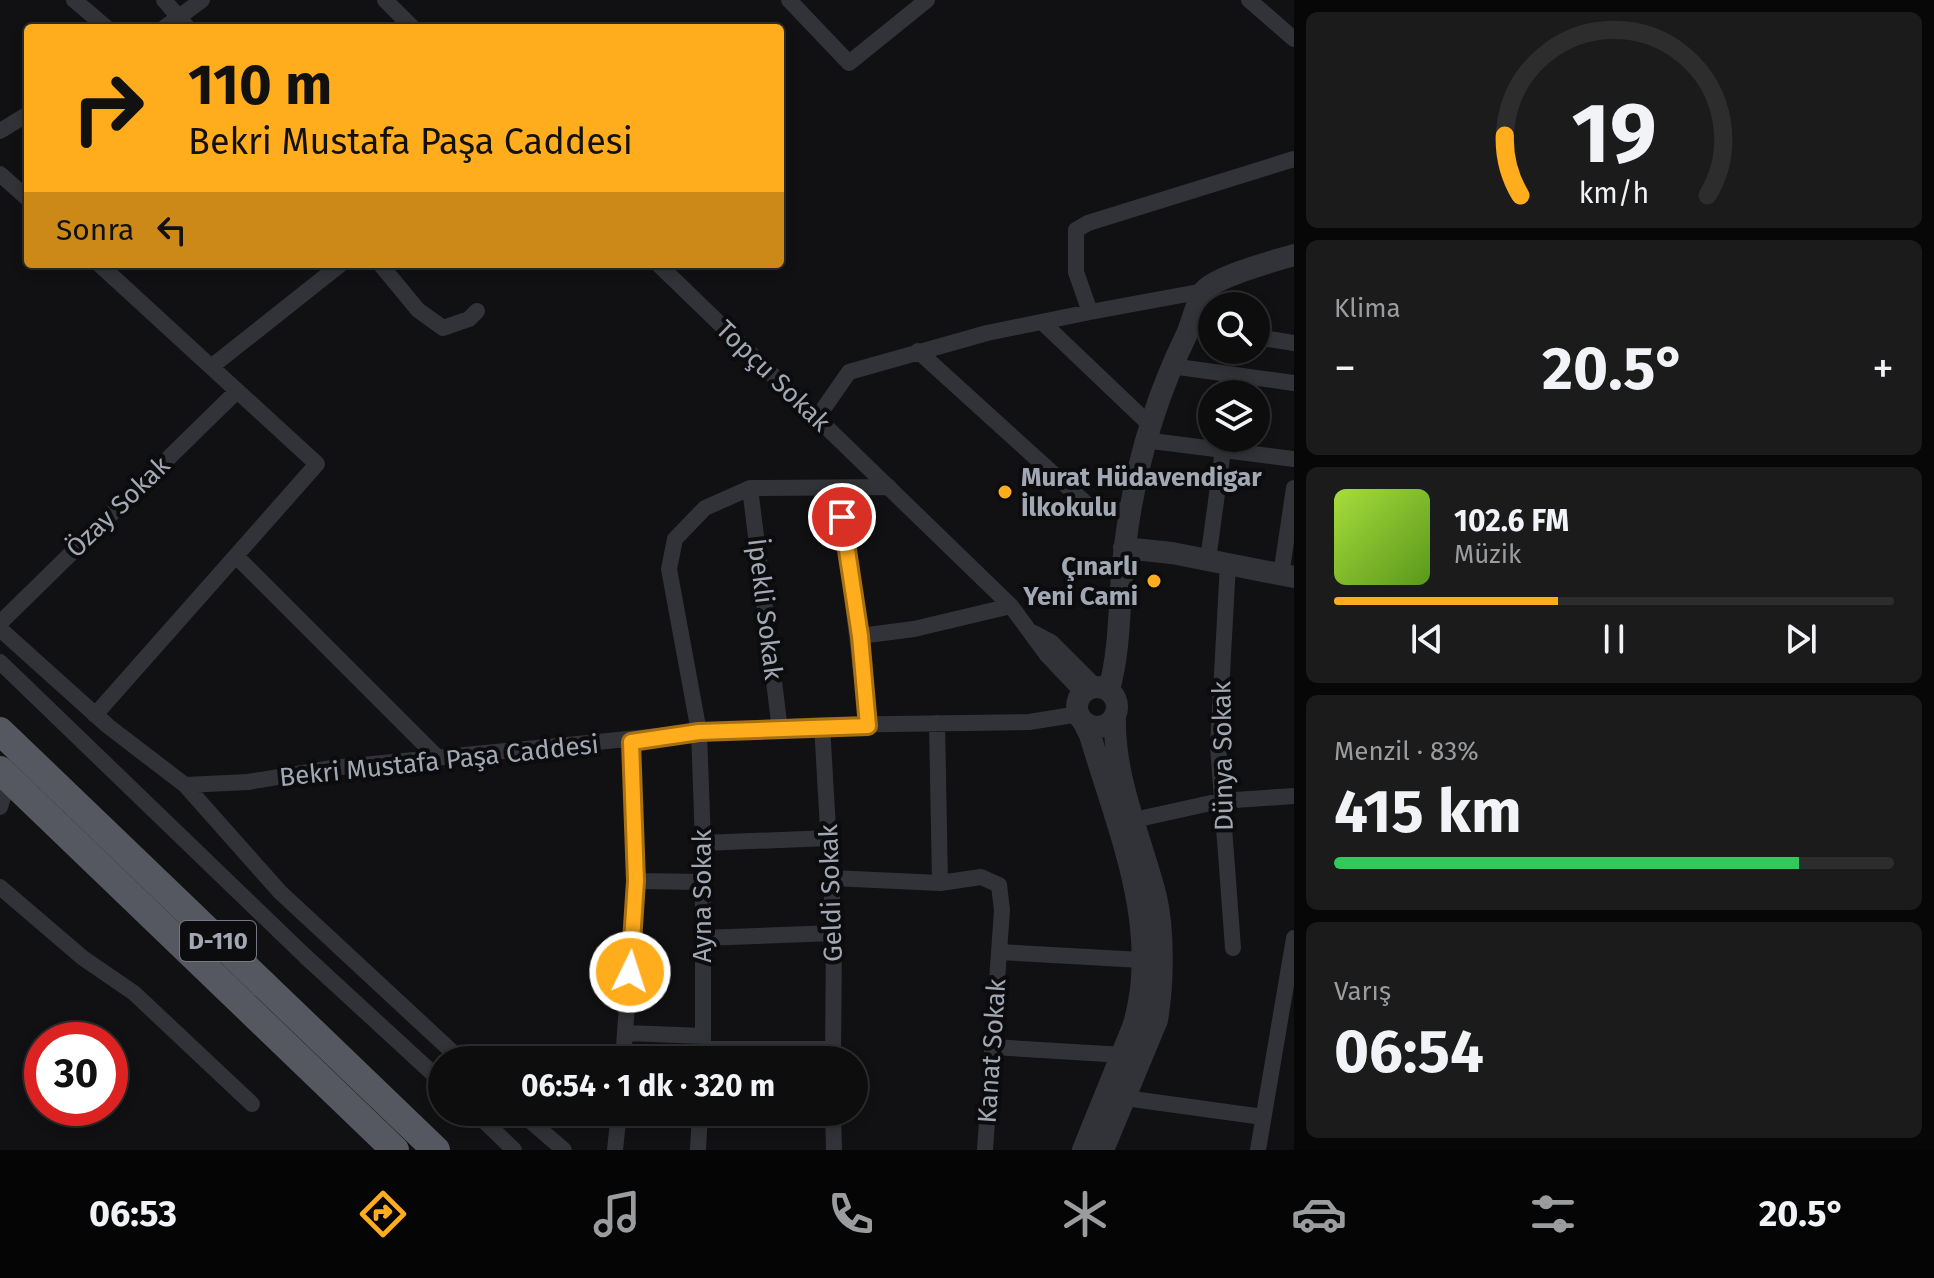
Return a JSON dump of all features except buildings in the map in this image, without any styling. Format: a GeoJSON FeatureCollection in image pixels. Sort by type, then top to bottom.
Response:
{"type":"FeatureCollection","features":[{"type":"Feature","properties":{"kind":"highway","name":"D-110"},"geometry":{"type":"LineString","coordinates":[[0,731],[436,1150]]}},
{"type":"Feature","properties":{"kind":"highway","name":"D-110"},"geometry":{"type":"LineString","coordinates":[[4,774],[395,1150]]}},
{"type":"Feature","properties":{"kind":"street"},"geometry":{"type":"LineString","coordinates":[[74,0],[102,24]]}},
{"type":"Feature","properties":{"kind":"street"},"geometry":{"type":"LineString","coordinates":[[164,0],[184,22],[202,0]]}},
{"type":"Feature","properties":{"kind":"street"},"geometry":{"type":"LineString","coordinates":[[385,0],[409,24]]}},
{"type":"Feature","properties":{"kind":"street"},"geometry":{"type":"LineString","coordinates":[[789,0],[849,63],[927,0]]}},
{"type":"Feature","properties":{"kind":"street"},"geometry":{"type":"LineString","coordinates":[[1249,0],[1273,7],[1294,39]]}},
{"type":"Feature","properties":{"kind":"street"},"geometry":{"type":"LineString","coordinates":[[0,131],[24,116]]}},
{"type":"Feature","properties":{"kind":"street"},"geometry":{"type":"LineString","coordinates":[[1090,312],[1076,272],[1076,230],[1088,223],[1294,159]]}},
{"type":"Feature","properties":{"kind":"street"},"geometry":{"type":"LineString","coordinates":[[0,174],[24,195]]}},
{"type":"Feature","properties":{"kind":"street"},"geometry":{"type":"LineString","coordinates":[[817,418],[849,372],[918,351],[1042,322],[1204,291],[1254,266],[1294,255]]}},
{"type":"Feature","properties":{"kind":"street"},"geometry":{"type":"LineString","coordinates":[[95,715],[317,464],[103,268]]}},
{"type":"Feature","properties":{"kind":"street"},"geometry":{"type":"LineString","coordinates":[[211,367],[336,268]]}},
{"type":"Feature","properties":{"kind":"street"},"geometry":{"type":"LineString","coordinates":[[383,268],[418,310],[443,328],[469,319],[477,311]]}},
{"type":"Feature","properties":{"kind":"street","name":"Topçu Sokak"},"geometry":{"type":"LineString","coordinates":[[662,268],[1011,606],[1033,632],[1051,642],[1090,701]]}},
{"type":"Feature","properties":{"kind":"street"},"geometry":{"type":"LineString","coordinates":[[1042,322],[1146,432],[1198,444]]}},
{"type":"Feature","properties":{"kind":"street"},"geometry":{"type":"LineString","coordinates":[[1083,1150],[1140,1006],[1142,960],[1140,915],[1133,880],[1090,735],[1090,701],[1118,657],[1124,548],[1146,432],[1171,366],[1198,330]]}},
{"type":"Feature","properties":{"kind":"street"},"geometry":{"type":"LineString","coordinates":[[1270,339],[1294,343]]}},
{"type":"Feature","properties":{"kind":"street"},"geometry":{"type":"LineString","coordinates":[[918,351],[1091,508],[1131,511]]}},
{"type":"Feature","properties":{"kind":"street"},"geometry":{"type":"LineString","coordinates":[[1171,366],[1294,383]]}},
{"type":"Feature","properties":{"kind":"street","name":"Özay Sokak"},"geometry":{"type":"LineString","coordinates":[[0,626],[237,391]]}},
{"type":"Feature","properties":{"kind":"street","name":"Dünya Sokak"},"geometry":{"type":"LineString","coordinates":[[1223,452],[1218,562],[1218,746],[1233,948]]}},
{"type":"Feature","properties":{"kind":"street"},"geometry":{"type":"LineString","coordinates":[[1239,452],[1294,459]]}},
{"type":"Feature","properties":{"kind":"street"},"geometry":{"type":"LineString","coordinates":[[750,488],[889,487]]}},
{"type":"Feature","properties":{"kind":"street","name":"İpekli Sokak"},"geometry":{"type":"LineString","coordinates":[[750,488],[780,730]]}},
{"type":"Feature","properties":{"kind":"street","name":"Ayna Sokak"},"geometry":{"type":"LineString","coordinates":[[703,1046],[703,843],[699,732],[669,569],[675,539],[705,508],[750,488]]}},
{"type":"Feature","properties":{"kind":"street"},"geometry":{"type":"LineString","coordinates":[[1124,548],[1288,576],[1294,488]]}},
{"type":"Feature","properties":{"kind":"street"},"geometry":{"type":"LineString","coordinates":[[839,489],[860,636],[868,726]]}},
{"type":"Feature","properties":{"kind":"street"},"geometry":{"type":"LineString","coordinates":[[236,556],[439,759]]}},
{"type":"Feature","properties":{"kind":"street"},"geometry":{"type":"LineString","coordinates":[[860,636],[914,629],[1011,606]]}},
{"type":"Feature","properties":{"kind":"street"},"geometry":{"type":"LineString","coordinates":[[0,626],[95,715],[185,785],[280,892],[446,1046]]}},
{"type":"Feature","properties":{"kind":"street"},"geometry":{"type":"LineString","coordinates":[[0,662],[305,956],[428,1069]]}},
{"type":"Feature","properties":{"kind":"street"},"geometry":{"type":"LineString","coordinates":[[1090,701],[1102,727],[1115,716]]}},
{"type":"Feature","properties":{"kind":"street"},"geometry":{"type":"LineString","coordinates":[[1090,701],[1117,701],[1114,740],[1157,901],[1161,999],[1157,1020],[1103,1150]]}},
{"type":"Feature","properties":{"kind":"street","name":"Bekri Mustafa Paşa Caddesi"},"geometry":{"type":"LineString","coordinates":[[185,785],[248,782],[332,768],[631,742],[699,732],[780,730],[822,725],[1029,722],[1090,701]]}},
{"type":"Feature","properties":{"kind":"street"},"geometry":{"type":"LineString","coordinates":[[832,878],[940,883],[937,723]]}},
{"type":"Feature","properties":{"kind":"street","name":"Geldi Sokak"},"geometry":{"type":"LineString","coordinates":[[822,725],[834,933],[833,1046]]}},
{"type":"Feature","properties":{"kind":"street"},"geometry":{"type":"LineString","coordinates":[[625,1046],[636,881],[631,742]]}},
{"type":"Feature","properties":{"kind":"street"},"geometry":{"type":"LineString","coordinates":[[0,807],[4,774]]}},
{"type":"Feature","properties":{"kind":"street"},"geometry":{"type":"LineString","coordinates":[[1134,820],[1220,801],[1294,797]]}},
{"type":"Feature","properties":{"kind":"street"},"geometry":{"type":"LineString","coordinates":[[703,843],[830,838]]}},
{"type":"Feature","properties":{"kind":"street","name":"Kanat Sokak"},"geometry":{"type":"LineString","coordinates":[[940,883],[981,877],[999,885],[1002,910],[985,1150]]}},
{"type":"Feature","properties":{"kind":"street"},"geometry":{"type":"LineString","coordinates":[[636,881],[702,882]]}},
{"type":"Feature","properties":{"kind":"street"},"geometry":{"type":"LineString","coordinates":[[0,887],[83,958],[134,993],[252,1104]]}},
{"type":"Feature","properties":{"kind":"street"},"geometry":{"type":"LineString","coordinates":[[702,938],[834,933]]}},
{"type":"Feature","properties":{"kind":"street"},"geometry":{"type":"LineString","coordinates":[[1258,1150],[1292,983],[1294,938]]}},
{"type":"Feature","properties":{"kind":"street"},"geometry":{"type":"LineString","coordinates":[[999,952],[1142,960]]}},
{"type":"Feature","properties":{"kind":"street"},"geometry":{"type":"LineString","coordinates":[[626,1033],[693,1046]]}},
{"type":"Feature","properties":{"kind":"street"},"geometry":{"type":"LineString","coordinates":[[992,1047],[1123,1055]]}},
{"type":"Feature","properties":{"kind":"street"},"geometry":{"type":"LineString","coordinates":[[1125,1098],[1263,1117]]}},
{"type":"Feature","properties":{"kind":"street"},"geometry":{"type":"LineString","coordinates":[[489,1126],[514,1150]]}},
{"type":"Feature","properties":{"kind":"street"},"geometry":{"type":"LineString","coordinates":[[536,1126],[564,1150]]}},
{"type":"Feature","properties":{"kind":"street"},"geometry":{"type":"LineString","coordinates":[[615,1150],[618,1126]]}},
{"type":"Feature","properties":{"kind":"street"},"geometry":{"type":"LineString","coordinates":[[698,1150],[699,1126]]}},
{"type":"Feature","properties":{"kind":"street"},"geometry":{"type":"LineString","coordinates":[[833,1126],[834,1150]]}},
{"type":"Feature","properties":{"kind":"place","name":"Murat Hüdavendigar İlkokulu"},"geometry":{"type":"Point","coordinates":[1005,492]}},
{"type":"Feature","properties":{"kind":"place","name":"Çınarlı Yeni Cami"},"geometry":{"type":"Point","coordinates":[1154,581]}},
{"type":"Feature","properties":{"kind":"route"},"geometry":{"type":"LineString","coordinates":[[630,972],[636,881],[631,742],[699,732],[780,730],[822,725],[868,726],[860,636],[842,517]]}}]}
